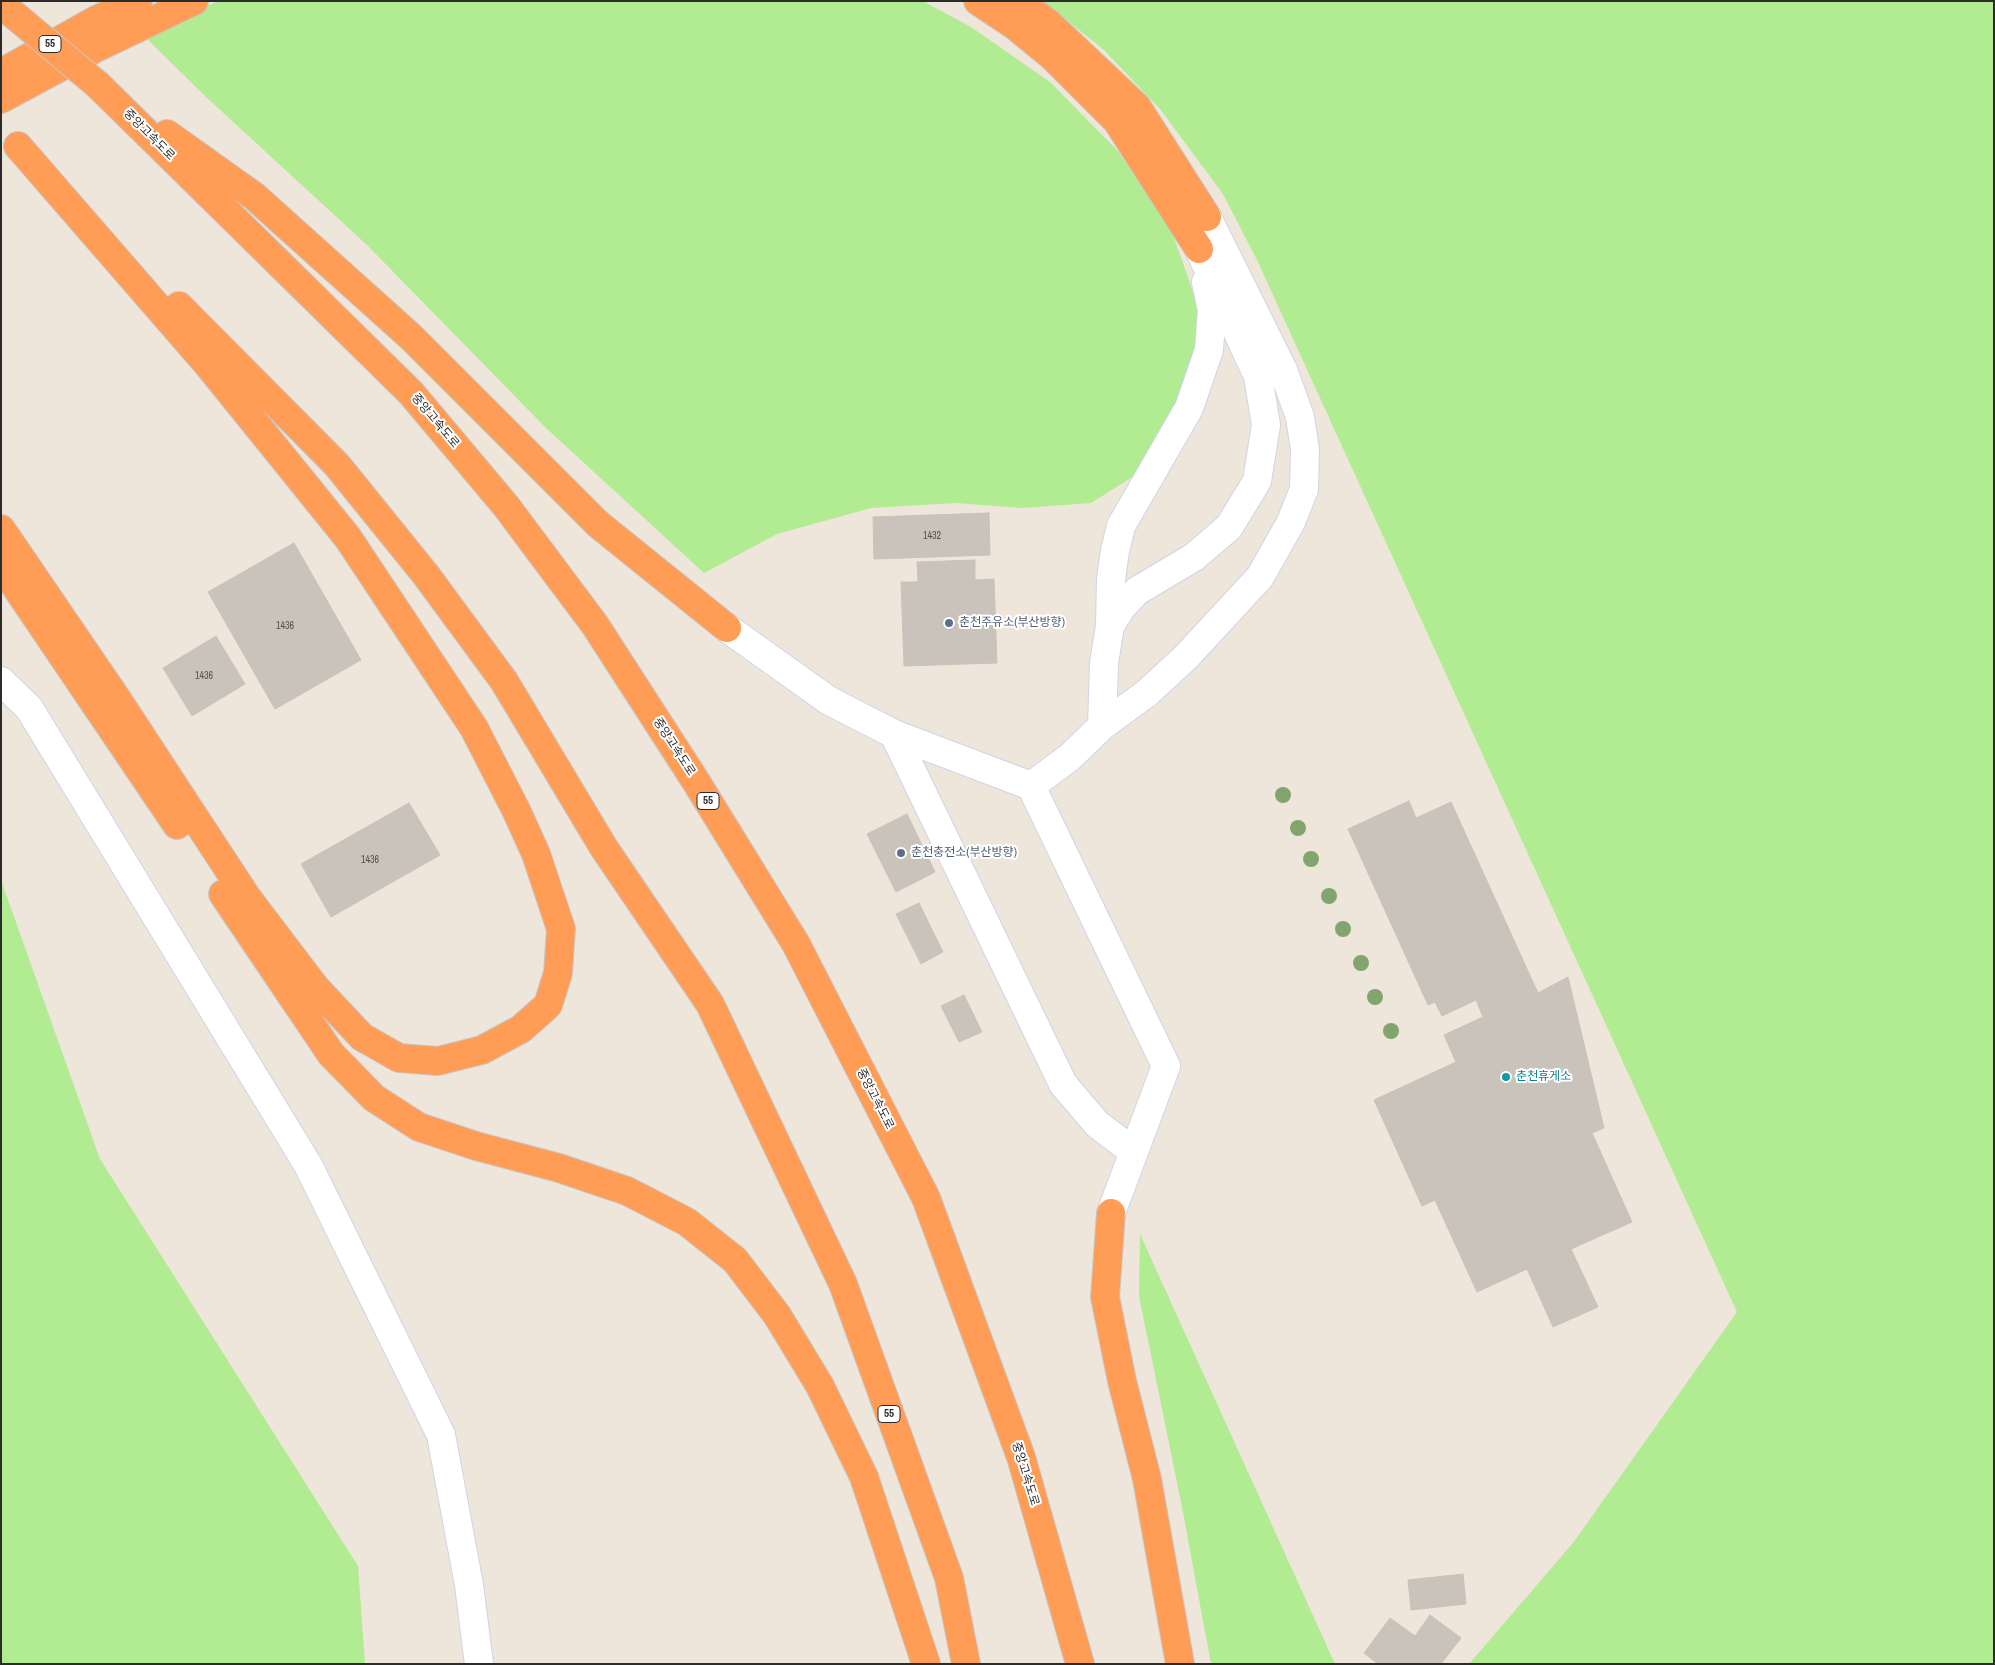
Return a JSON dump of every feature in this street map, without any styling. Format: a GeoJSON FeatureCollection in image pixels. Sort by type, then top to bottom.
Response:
{"type":"FeatureCollection","features":[{"type":"Feature","properties":{"kind":"highway"},"geometry":{"type":"LineString","coordinates":[[1,73],[96,20],[138,1]]}},
{"type":"Feature","properties":{"kind":"highway"},"geometry":{"type":"LineString","coordinates":[[1,100],[94,49],[194,1]]}},
{"type":"Feature","properties":{"kind":"highway"},"geometry":{"type":"LineString","coordinates":[[978,1],[1014,25],[1053,57],[1117,121],[1200,249]]}},
{"type":"Feature","properties":{"kind":"highway"},"geometry":{"type":"LineString","coordinates":[[1018,1],[1047,22],[1137,106],[1207,217]]}},
{"type":"Feature","properties":{"kind":"highway","name":"중앙고속도로"},"geometry":{"type":"LineString","coordinates":[[1,4],[98,85],[411,393],[506,506],[595,625],[695,780],[796,944],[926,1198],[1021,1456],[1080,1664]]}},
{"type":"Feature","properties":{"kind":"highway"},"geometry":{"type":"LineString","coordinates":[[98,85],[254,196],[411,337],[598,524],[727,628]]}},
{"type":"Feature","properties":{"kind":"highway"},"geometry":{"type":"LineString","coordinates":[[1,529],[117,699],[246,896],[315,987],[362,1037],[399,1058],[438,1061],[482,1050],[521,1028],[548,1005],[558,972],[561,929],[536,854],[474,728],[348,538],[209,366],[10,139]]}},
{"type":"Feature","properties":{"kind":"highway","name":"55"},"geometry":{"type":"LineString","coordinates":[[10,139],[337,464],[426,575],[504,682],[604,848],[710,1004],[843,1284],[949,1578],[966,1664]]}},
{"type":"Feature","properties":{"kind":"highway"},"geometry":{"type":"LineString","coordinates":[[1,565],[331,1054],[374,1098],[418,1127],[627,1190],[687,1222],[735,1260],[777,1315],[820,1386],[864,1477],[926,1664]]}},
{"type":"Feature","properties":{"kind":"highway"},"geometry":{"type":"LineString","coordinates":[[1111,1213],[1105,1297],[1122,1381],[1147,1479],[1180,1664]]}},
{"type":"Feature","properties":{"kind":"street"},"geometry":{"type":"LineString","coordinates":[[1031,786],[1070,757],[1102,726],[1147,693],[1186,657],[1260,577],[1291,522],[1304,489],[1305,450],[1300,417],[1282,370],[1207,217]]}},
{"type":"Feature","properties":{"kind":"street"},"geometry":{"type":"LineString","coordinates":[[1110,626],[1121,608],[1137,591],[1194,557],[1229,527],[1257,481],[1266,425],[1258,376],[1200,249]]}},
{"type":"Feature","properties":{"kind":"street"},"geometry":{"type":"LineString","coordinates":[[1102,726],[1104,663],[1110,626],[1112,569],[1114,551],[1121,526],[1189,408],[1209,350],[1212,310],[1200,249]]}},
{"type":"Feature","properties":{"kind":"street"},"geometry":{"type":"LineString","coordinates":[[727,628],[828,700],[894,734],[1031,786],[1166,1066],[1111,1213]]}},
{"type":"Feature","properties":{"kind":"street"},"geometry":{"type":"LineString","coordinates":[[1,681],[29,708],[308,1165],[441,1434],[469,1586],[479,1664]]}},
{"type":"Feature","properties":{"kind":"street"},"geometry":{"type":"LineString","coordinates":[[894,734],[1063,1084],[1097,1124],[1134,1152]]}},
{"type":"Feature","properties":{"kind":"green space"},"geometry":{"type":"Polygon","coordinates":[[[219,1],[923,1],[971,27],[1050,82],[1117,150],[1169,224],[1201,320],[1200,362],[1142,471],[1091,503],[1022,508],[956,503],[871,508],[777,534],[704,573],[546,428],[367,245],[205,96],[141,33],[219,1]]]}},
{"type":"Feature","properties":{"kind":"green space"},"geometry":{"type":"Polygon","coordinates":[[[1043,1],[1994,1],[1994,1664],[1469,1664],[1573,1543],[1737,1312],[1258,262],[1223,194],[1160,109],[1104,50],[1043,1]]]}},
{"type":"Feature","properties":{"kind":"green space"},"geometry":{"type":"Polygon","coordinates":[[[1,880],[100,1159],[358,1566],[365,1664],[1,1664],[1,880]]]}},
{"type":"Feature","properties":{"kind":"green space"},"geometry":{"type":"Polygon","coordinates":[[[1140,1234],[1335,1664],[1211,1664],[1182,1507],[1139,1296],[1140,1234]]]}},
{"type":"Feature","properties":{"kind":"building"},"geometry":{"type":"Polygon","coordinates":[[[989,513],[990,555],[874,559],[873,517],[989,513]]]}},
{"type":"Feature","properties":{"kind":"building"},"geometry":{"type":"Polygon","coordinates":[[[294,543],[361,660],[275,709],[208,592],[294,543]]]}},
{"type":"Feature","properties":{"kind":"building","name":"춘천주유소(부산방향)"},"geometry":{"type":"Polygon","coordinates":[[[975,560],[975,580],[994,579],[997,663],[904,666],[901,582],[918,582],[917,562],[975,560]]]}},
{"type":"Feature","properties":{"kind":"building"},"geometry":{"type":"Polygon","coordinates":[[[216,636],[245,684],[192,716],[163,668],[216,636]]]}},
{"type":"Feature","properties":{"kind":"building","name":"춘천휴게소"},"geometry":{"type":"Polygon","coordinates":[[[1409,801],[1416,818],[1451,802],[1538,993],[1568,977],[1604,1128],[1592,1133],[1632,1222],[1571,1249],[1598,1307],[1553,1327],[1527,1269],[1477,1292],[1435,1200],[1422,1206],[1374,1100],[1456,1062],[1444,1035],[1483,1017],[1476,1000],[1442,1016],[1435,1002],[1428,1005],[1348,829],[1409,801]]]}},
{"type":"Feature","properties":{"kind":"building"},"geometry":{"type":"Polygon","coordinates":[[[409,803],[440,855],[331,917],[301,864],[409,803]]]}},
{"type":"Feature","properties":{"kind":"building","name":"춘천충전소(부산방향)"},"geometry":{"type":"Polygon","coordinates":[[[907,814],[935,872],[896,892],[867,834],[907,814]]]}},
{"type":"Feature","properties":{"kind":"building"},"geometry":{"type":"Polygon","coordinates":[[[919,903],[943,952],[921,964],[896,914],[919,903]]]}},
{"type":"Feature","properties":{"kind":"building"},"geometry":{"type":"Polygon","coordinates":[[[964,995],[982,1032],[959,1042],[941,1006],[964,995]]]}},
{"type":"Feature","properties":{"kind":"building"},"geometry":{"type":"Polygon","coordinates":[[[1463,1574],[1466,1604],[1411,1610],[1408,1580],[1463,1574]]]}},
{"type":"Feature","properties":{"kind":"building"},"geometry":{"type":"Polygon","coordinates":[[[1430,1615],[1461,1638],[1441,1664],[1378,1664],[1364,1653],[1390,1618],[1415,1636],[1430,1615]]]}},
{"type":"Feature","properties":{"kind":"place","name":"춘천주유소(부산방향)"},"geometry":{"type":"Point","coordinates":[949,623]}},
{"type":"Feature","properties":{"kind":"place","name":"춘천충전소(부산방향)"},"geometry":{"type":"Point","coordinates":[901,853]}},
{"type":"Feature","properties":{"kind":"place","name":"춘천휴게소"},"geometry":{"type":"Point","coordinates":[1506,1077]}}]}
